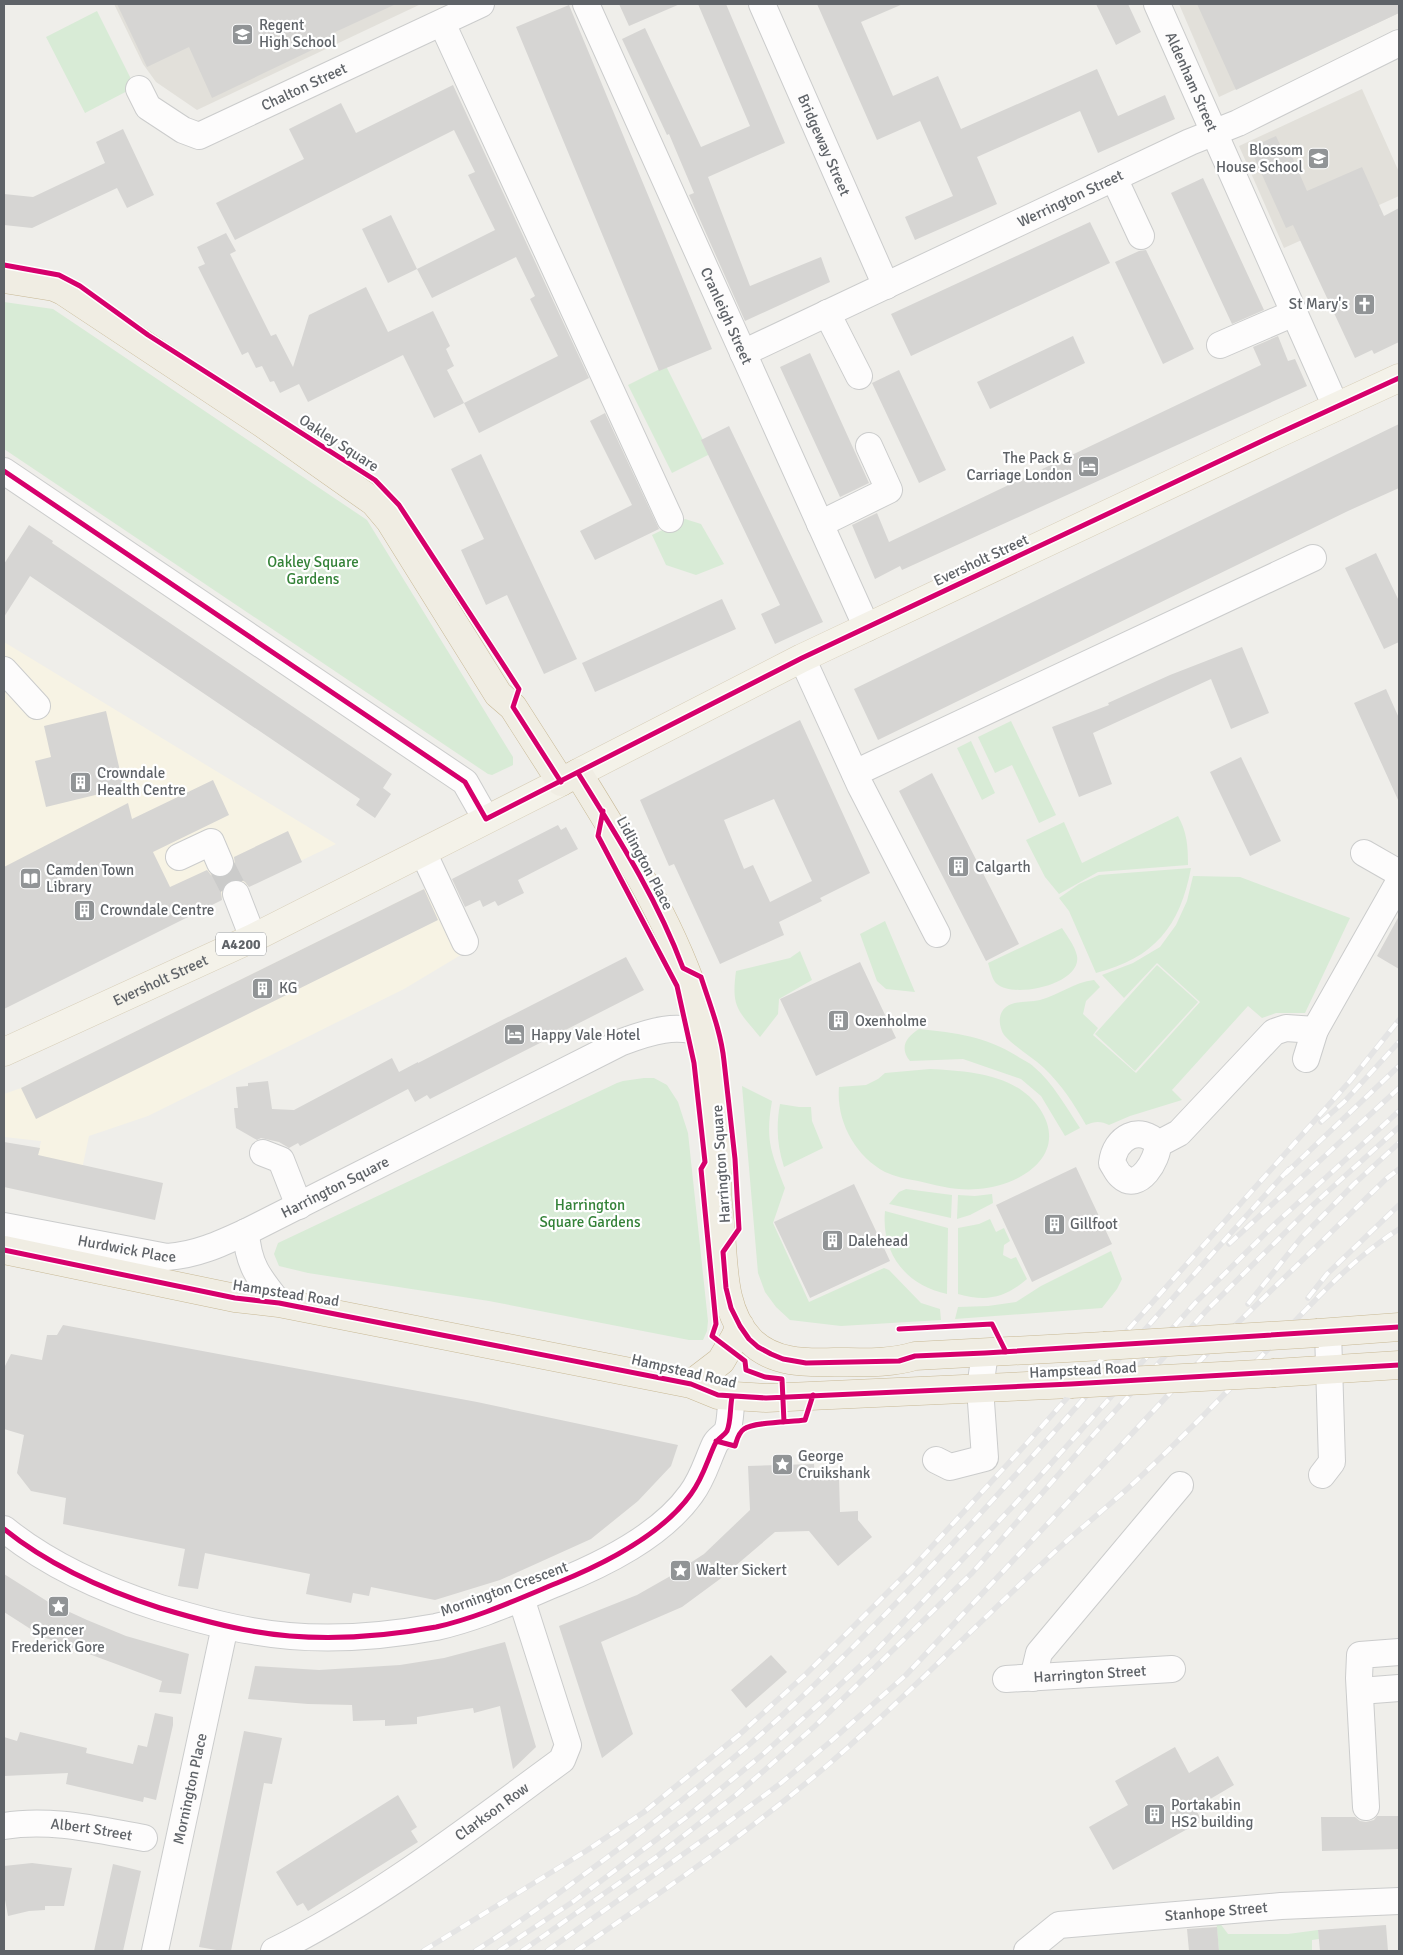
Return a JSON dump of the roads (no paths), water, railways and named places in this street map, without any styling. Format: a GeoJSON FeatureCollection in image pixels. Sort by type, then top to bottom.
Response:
{"type":"FeatureCollection","features":[{"type":"Feature","properties":{"kind":"highway","name":"Oakley Square"},"geometry":{"type":"LineString","coordinates":[[4,279],[54,286],[64,290],[262,423],[374,502],[390,521],[498,694],[513,708],[570,777]]}},
{"type":"Feature","properties":{"kind":"highway","name":"Lidlington Place"},"geometry":{"type":"LineString","coordinates":[[570,777],[632,861],[675,945],[700,1008],[706,1035]]}},
{"type":"Feature","properties":{"kind":"highway","name":"Harrington Square"},"geometry":{"type":"LineString","coordinates":[[706,1035],[716,1120],[717,1188],[726,1288],[731,1308],[740,1326],[749,1339],[758,1347],[791,1360],[806,1363],[899,1361],[915,1356]]}},
{"type":"Feature","properties":{"kind":"highway","name":"Hampstead Road"},"geometry":{"type":"LineString","coordinates":[[4,1250],[234,1298],[279,1303],[691,1384],[725,1396],[774,1397],[1071,1384],[1399,1365]]}},
{"type":"Feature","properties":{"kind":"highway"},"geometry":{"type":"LineString","coordinates":[[691,1384],[721,1361],[736,1337],[740,1326]]}},
{"type":"Feature","properties":{"kind":"highway","name":"Hampstead Road"},"geometry":{"type":"LineString","coordinates":[[915,1356],[984,1354],[1399,1327]]}},
{"type":"Feature","properties":{"kind":"main road","name":"Eversholt Street"},"geometry":{"type":"LineString","coordinates":[[570,777],[802,658],[1399,378]]}},
{"type":"Feature","properties":{"kind":"main road","name":"A4200"},"geometry":{"type":"LineString","coordinates":[[423,852],[570,777]]}},
{"type":"Feature","properties":{"kind":"main road","name":"Eversholt Street"},"geometry":{"type":"LineString","coordinates":[[4,1052],[253,938],[423,852]]}},
{"type":"Feature","properties":{"kind":"street","name":"Chalton Street"},"geometry":{"type":"LineString","coordinates":[[139,89],[148,107],[183,130],[192,135],[199,136],[482,4]]}},
{"type":"Feature","properties":{"kind":"street","name":"Cranleigh Street"},"geometry":{"type":"LineString","coordinates":[[586,4],[868,628]]}},
{"type":"Feature","properties":{"kind":"street","name":"Bridgeway Street"},"geometry":{"type":"LineString","coordinates":[[762,4],[886,286]]}},
{"type":"Feature","properties":{"kind":"street","name":"Aldenham Street"},"geometry":{"type":"LineString","coordinates":[[1157,4],[1336,407]]}},
{"type":"Feature","properties":{"kind":"street"},"geometry":{"type":"LineString","coordinates":[[442,23],[670,519]]}},
{"type":"Feature","properties":{"kind":"street","name":"Werrington Street"},"geometry":{"type":"LineString","coordinates":[[743,352],[1114,178],[1214,132],[1238,123],[1399,43]]}},
{"type":"Feature","properties":{"kind":"street"},"geometry":{"type":"LineString","coordinates":[[1114,178],[1141,236]]}},
{"type":"Feature","properties":{"kind":"street"},"geometry":{"type":"LineString","coordinates":[[827,313],[859,376]]}},
{"type":"Feature","properties":{"kind":"street"},"geometry":{"type":"LineString","coordinates":[[1220,346],[1294,313]]}},
{"type":"Feature","properties":{"kind":"street"},"geometry":{"type":"LineString","coordinates":[[820,524],[889,490],[869,446]]}},
{"type":"Feature","properties":{"kind":"street"},"geometry":{"type":"LineString","coordinates":[[4,471],[465,782],[486,820]]}},
{"type":"Feature","properties":{"kind":"street"},"geometry":{"type":"LineString","coordinates":[[855,773],[1313,558]]}},
{"type":"Feature","properties":{"kind":"street"},"geometry":{"type":"LineString","coordinates":[[802,658],[855,773],[937,934]]}},
{"type":"Feature","properties":{"kind":"street"},"geometry":{"type":"LineString","coordinates":[[4,670],[37,706]]}},
{"type":"Feature","properties":{"kind":"street"},"geometry":{"type":"LineString","coordinates":[[179,857],[211,842],[220,863]]}},
{"type":"Feature","properties":{"kind":"street"},"geometry":{"type":"LineString","coordinates":[[423,852],[465,942]]}},
{"type":"Feature","properties":{"kind":"street"},"geometry":{"type":"LineString","coordinates":[[1364,853],[1399,873]]}},
{"type":"Feature","properties":{"kind":"street"},"geometry":{"type":"LineString","coordinates":[[1306,1060],[1315,1030],[1399,882]]}},
{"type":"Feature","properties":{"kind":"street"},"geometry":{"type":"LineString","coordinates":[[236,894],[253,938]]}},
{"type":"Feature","properties":{"kind":"street"},"geometry":{"type":"LineString","coordinates":[[1158,1144],[1179,1133],[1274,1032],[1286,1028],[1315,1030]]}},
{"type":"Feature","properties":{"kind":"street","name":"Harrington Square"},"geometry":{"type":"LineString","coordinates":[[246,1232],[622,1042],[659,1029],[694,1029],[706,1035]]}},
{"type":"Feature","properties":{"kind":"street"},"geometry":{"type":"LineString","coordinates":[[263,1154],[281,1160],[299,1206]]}},
{"type":"Feature","properties":{"kind":"street","name":"Hurdwick Place"},"geometry":{"type":"LineString","coordinates":[[4,1226],[167,1257],[184,1256],[207,1250],[246,1232]]}},
{"type":"Feature","properties":{"kind":"street"},"geometry":{"type":"LineString","coordinates":[[246,1232],[247,1251],[259,1278],[279,1303]]}},
{"type":"Feature","properties":{"kind":"street"},"geometry":{"type":"LineString","coordinates":[[1322,1475],[1332,1462],[1330,1370],[1323,1332]]}},
{"type":"Feature","properties":{"kind":"street"},"geometry":{"type":"LineString","coordinates":[[936,1460],[950,1467],[985,1458],[980,1388],[984,1354]]}},
{"type":"Feature","properties":{"kind":"street","name":"Mornington Crescent"},"geometry":{"type":"LineString","coordinates":[[4,1529],[58,1566],[94,1584],[138,1601],[225,1626],[254,1632],[305,1636],[379,1635],[438,1626],[469,1617],[520,1598],[600,1564],[663,1524],[691,1494],[700,1480],[716,1441],[726,1431],[725,1396]]}},
{"type":"Feature","properties":{"kind":"street"},"geometry":{"type":"LineString","coordinates":[[1033,1678],[1039,1654],[1180,1485]]}},
{"type":"Feature","properties":{"kind":"street","name":"Clarkson Row"},"geometry":{"type":"LineString","coordinates":[[274,1951],[326,1924],[369,1898],[562,1760],[568,1745],[520,1598]]}},
{"type":"Feature","properties":{"kind":"street","name":"Mornington Place"},"geometry":{"type":"LineString","coordinates":[[155,1951],[225,1626]]}},
{"type":"Feature","properties":{"kind":"street"},"geometry":{"type":"LineString","coordinates":[[1366,1807],[1360,1655],[1399,1652]]}},
{"type":"Feature","properties":{"kind":"street","name":"Harrington Street"},"geometry":{"type":"LineString","coordinates":[[1006,1680],[1172,1669]]}},
{"type":"Feature","properties":{"kind":"street"},"geometry":{"type":"LineString","coordinates":[[1360,1691],[1399,1688]]}},
{"type":"Feature","properties":{"kind":"street","name":"Albert Street"},"geometry":{"type":"LineString","coordinates":[[4,1826],[41,1824],[75,1826],[144,1838]]}},
{"type":"Feature","properties":{"kind":"street","name":"Stanhope Street"},"geometry":{"type":"LineString","coordinates":[[1033,1946],[1058,1926],[1281,1906],[1399,1901]]}},
{"type":"Feature","properties":{"kind":"tunnel"},"geometry":{"type":"LineString","coordinates":[[220,863],[236,894]]}},
{"type":"Feature","properties":{"kind":"railway"},"geometry":{"type":"LineString","coordinates":[[423,1951],[586,1851],[644,1812],[739,1735],[806,1674],[912,1568],[1027,1443],[1350,1081],[1399,1020]]}},
{"type":"Feature","properties":{"kind":"railway"},"geometry":{"type":"LineString","coordinates":[[1321,1122],[1344,1102],[1399,1042]]}},
{"type":"Feature","properties":{"kind":"railway"},"geometry":{"type":"LineString","coordinates":[[1285,1174],[1399,1066]]}},
{"type":"Feature","properties":{"kind":"railway"},"geometry":{"type":"LineString","coordinates":[[1229,1244],[1399,1088]]}},
{"type":"Feature","properties":{"kind":"railway"},"geometry":{"type":"LineString","coordinates":[[499,1951],[574,1901],[684,1819],[762,1755],[829,1695],[876,1651],[1013,1506],[1196,1302],[1277,1222],[1399,1111]]}},
{"type":"Feature","properties":{"kind":"railway"},"geometry":{"type":"LineString","coordinates":[[522,1951],[655,1858],[736,1795],[815,1726],[972,1573],[1095,1433],[1207,1310],[1314,1204],[1399,1127]]}},
{"type":"Feature","properties":{"kind":"railway"},"geometry":{"type":"LineString","coordinates":[[1248,1304],[1301,1238],[1354,1184],[1399,1143]]}},
{"type":"Feature","properties":{"kind":"railway"},"geometry":{"type":"LineString","coordinates":[[475,1951],[543,1905],[669,1810],[726,1765],[807,1692],[932,1566],[992,1501],[1289,1169]]}},
{"type":"Feature","properties":{"kind":"railway"},"geometry":{"type":"LineString","coordinates":[[547,1951],[781,1783],[906,1675],[1214,1346],[1386,1179],[1399,1169]]}},
{"type":"Feature","properties":{"kind":"railway"},"geometry":{"type":"LineString","coordinates":[[1308,1298],[1327,1274],[1399,1205]]}},
{"type":"Feature","properties":{"kind":"railway"},"geometry":{"type":"LineString","coordinates":[[576,1951],[673,1884],[768,1814],[829,1764],[1057,1550],[1155,1463],[1226,1393],[1335,1280],[1366,1253],[1399,1229]]}},
{"type":"Feature","properties":{"kind":"place","name":"Regent High School"},"geometry":{"type":"Point","coordinates":[243,34]}},
{"type":"Feature","properties":{"kind":"place","name":"Blossom House School"},"geometry":{"type":"Point","coordinates":[1319,159]}},
{"type":"Feature","properties":{"kind":"place","name":"St Mary's"},"geometry":{"type":"Point","coordinates":[1364,304]}},
{"type":"Feature","properties":{"kind":"place","name":"The Pack & Carriage London"},"geometry":{"type":"Point","coordinates":[1088,467]}},
{"type":"Feature","properties":{"kind":"place","name":"Crowndale Health Centre"},"geometry":{"type":"Point","coordinates":[81,782]}},
{"type":"Feature","properties":{"kind":"place","name":"Calgarth"},"geometry":{"type":"Point","coordinates":[959,867]}},
{"type":"Feature","properties":{"kind":"place","name":"Camden Town Library"},"geometry":{"type":"Point","coordinates":[30,879]}},
{"type":"Feature","properties":{"kind":"place","name":"Crowndale Centre"},"geometry":{"type":"Point","coordinates":[84,910]}},
{"type":"Feature","properties":{"kind":"place","name":"KG"},"geometry":{"type":"Point","coordinates":[263,988]}},
{"type":"Feature","properties":{"kind":"place","name":"Oxenholme"},"geometry":{"type":"Point","coordinates":[839,1021]}},
{"type":"Feature","properties":{"kind":"place","name":"Happy Vale Hotel"},"geometry":{"type":"Point","coordinates":[515,1035]}},
{"type":"Feature","properties":{"kind":"place","name":"Gillfoot"},"geometry":{"type":"Point","coordinates":[1054,1224]}},
{"type":"Feature","properties":{"kind":"place","name":"Dalehead"},"geometry":{"type":"Point","coordinates":[832,1241]}},
{"type":"Feature","properties":{"kind":"place","name":"George Cruikshank"},"geometry":{"type":"Point","coordinates":[782,1465]}},
{"type":"Feature","properties":{"kind":"place","name":"Walter Sickert"},"geometry":{"type":"Point","coordinates":[680,1570]}},
{"type":"Feature","properties":{"kind":"place","name":"Spencer Frederick Gore"},"geometry":{"type":"Point","coordinates":[58,1607]}},
{"type":"Feature","properties":{"kind":"place","name":"Portakabin HS2 building"},"geometry":{"type":"Point","coordinates":[1155,1814]}},
{"type":"Feature","properties":{"kind":"park label","name":"Oakley Square Gardens"},"geometry":{"type":"Point","coordinates":[313,570]}},
{"type":"Feature","properties":{"kind":"park label","name":"Harrington Square Gardens"},"geometry":{"type":"Point","coordinates":[590,1214]}}]}
